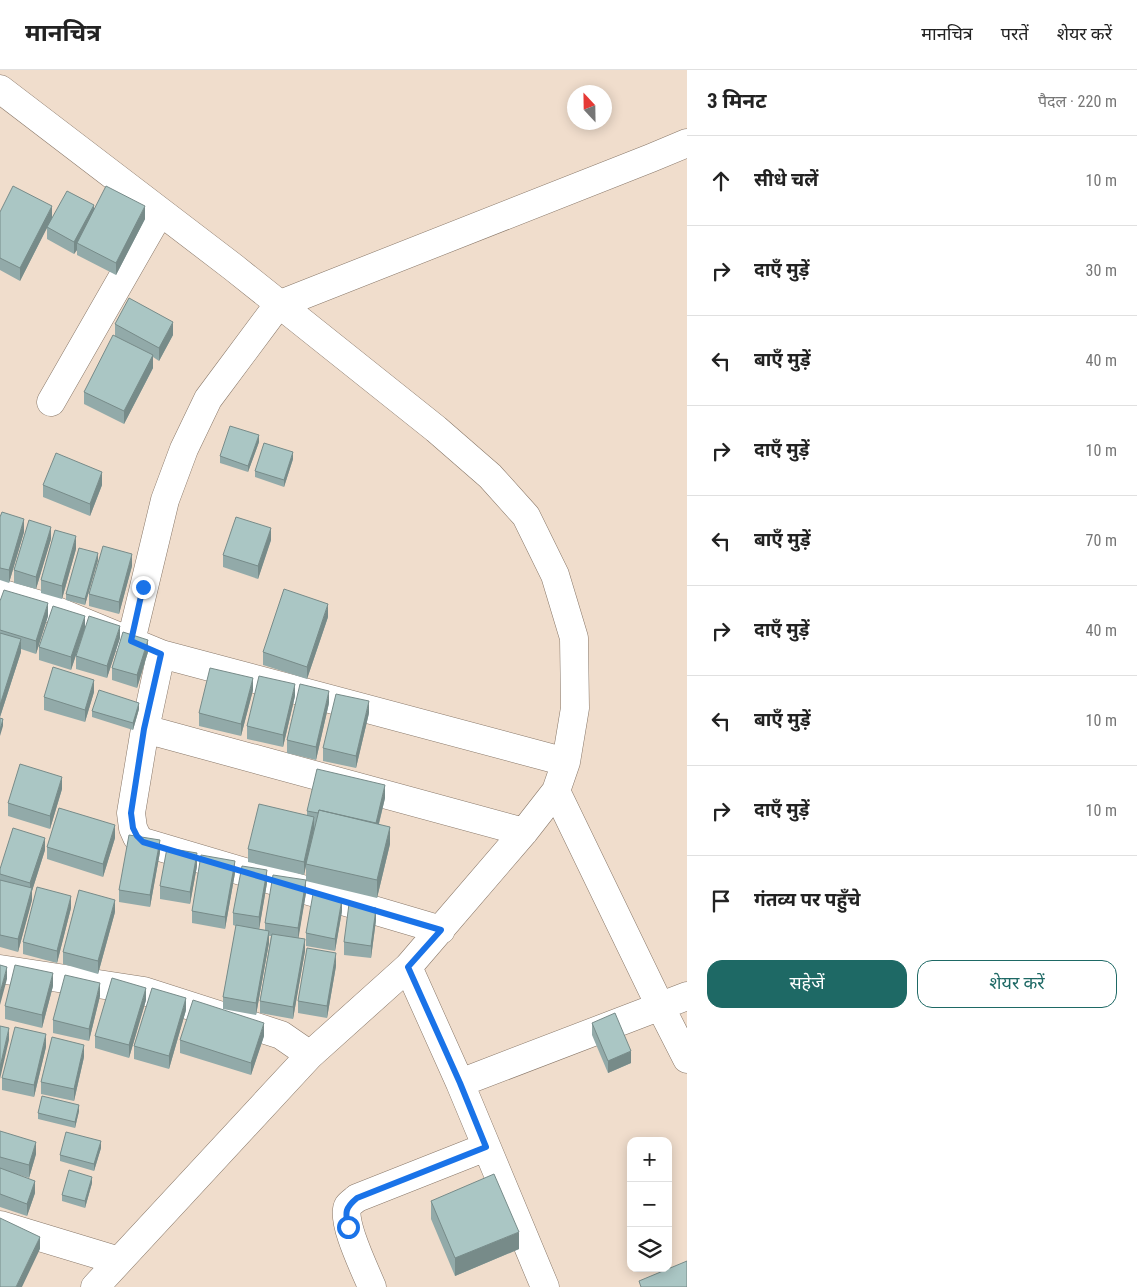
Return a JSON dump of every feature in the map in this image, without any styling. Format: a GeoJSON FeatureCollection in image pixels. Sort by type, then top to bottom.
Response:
{"type":"FeatureCollection","features":[{"type":"Feature","properties":{"kind":"street"},"geometry":{"type":"LineString","coordinates":[[0,89],[233,267],[278,305],[436,429],[490,476],[526,516],[555,575],[574,638],[576,708],[566,762],[556,791],[524,832],[408,967],[310,1055],[95,1287]]}},
{"type":"Feature","properties":{"kind":"street"},"geometry":{"type":"LineString","coordinates":[[131,641],[165,500],[184,449],[208,400],[278,305],[633,166],[687,142]]}},
{"type":"Feature","properties":{"kind":"street"},"geometry":{"type":"LineString","coordinates":[[51,402],[160,212]]}},
{"type":"Feature","properties":{"kind":"street"},"geometry":{"type":"LineString","coordinates":[[0,593],[47,607],[161,654],[566,762]]}},
{"type":"Feature","properties":{"kind":"street"},"geometry":{"type":"LineString","coordinates":[[161,654],[144,729],[131,813],[133,828],[143,842],[441,930]]}},
{"type":"Feature","properties":{"kind":"street"},"geometry":{"type":"LineString","coordinates":[[144,729],[524,832]]}},
{"type":"Feature","properties":{"kind":"street"},"geometry":{"type":"LineString","coordinates":[[556,791],[687,1059]]}},
{"type":"Feature","properties":{"kind":"street"},"geometry":{"type":"LineString","coordinates":[[408,967],[460,1083],[545,1287]]}},
{"type":"Feature","properties":{"kind":"street"},"geometry":{"type":"LineString","coordinates":[[0,969],[144,991],[281,1035],[310,1055]]}},
{"type":"Feature","properties":{"kind":"street"},"geometry":{"type":"LineString","coordinates":[[460,1083],[687,996]]}},
{"type":"Feature","properties":{"kind":"street"},"geometry":{"type":"LineString","coordinates":[[372,1287],[348,1227],[346,1216],[348,1205],[357,1198],[486,1147]]}},
{"type":"Feature","properties":{"kind":"street"},"geometry":{"type":"LineString","coordinates":[[0,1225],[119,1261]]}},
{"type":"Feature","properties":{"kind":"building"},"geometry":{"type":"Polygon","coordinates":[[[13,186],[52,206],[20,268],[0,258],[0,212],[13,186]]]}},
{"type":"Feature","properties":{"kind":"building"},"geometry":{"type":"Polygon","coordinates":[[[106,186],[145,206],[116,263],[77,243],[106,186]]]}},
{"type":"Feature","properties":{"kind":"building"},"geometry":{"type":"Polygon","coordinates":[[[67,191],[94,205],[74,242],[47,227],[67,191]]]}},
{"type":"Feature","properties":{"kind":"building"},"geometry":{"type":"Polygon","coordinates":[[[129,298],[173,322],[159,348],[115,324],[129,298]]]}},
{"type":"Feature","properties":{"kind":"building"},"geometry":{"type":"Polygon","coordinates":[[[113,335],[153,355],[124,411],[84,392],[113,335]]]}},
{"type":"Feature","properties":{"kind":"building"},"geometry":{"type":"Polygon","coordinates":[[[230,426],[259,435],[248,466],[220,456],[230,426]]]}},
{"type":"Feature","properties":{"kind":"building"},"geometry":{"type":"Polygon","coordinates":[[[264,443],[293,452],[284,480],[255,471],[264,443]]]}},
{"type":"Feature","properties":{"kind":"building"},"geometry":{"type":"Polygon","coordinates":[[[56,453],[102,472],[90,504],[43,485],[56,453]]]}},
{"type":"Feature","properties":{"kind":"building"},"geometry":{"type":"Polygon","coordinates":[[[2,512],[24,519],[9,570],[0,568],[0,517],[2,512]]]}},
{"type":"Feature","properties":{"kind":"building"},"geometry":{"type":"Polygon","coordinates":[[[236,517],[271,528],[258,566],[223,555],[236,517]]]}},
{"type":"Feature","properties":{"kind":"building"},"geometry":{"type":"Polygon","coordinates":[[[29,520],[51,527],[36,577],[14,570],[29,520]]]}},
{"type":"Feature","properties":{"kind":"building"},"geometry":{"type":"Polygon","coordinates":[[[55,530],[76,536],[62,586],[41,580],[55,530]]]}},
{"type":"Feature","properties":{"kind":"building"},"geometry":{"type":"Polygon","coordinates":[[[103,546],[132,554],[119,602],[89,594],[103,546]]]}},
{"type":"Feature","properties":{"kind":"building"},"geometry":{"type":"Polygon","coordinates":[[[79,548],[98,553],[85,599],[66,594],[79,548]]]}},
{"type":"Feature","properties":{"kind":"building"},"geometry":{"type":"Polygon","coordinates":[[[284,589],[328,604],[307,667],[263,652],[284,589]]]}},
{"type":"Feature","properties":{"kind":"building"},"geometry":{"type":"Polygon","coordinates":[[[4,590],[48,603],[36,641],[0,630],[0,601],[4,590]]]}},
{"type":"Feature","properties":{"kind":"building"},"geometry":{"type":"Polygon","coordinates":[[[53,606],[85,616],[71,657],[39,647],[53,606]]]}},
{"type":"Feature","properties":{"kind":"building"},"geometry":{"type":"Polygon","coordinates":[[[89,616],[120,626],[107,666],[76,656],[89,616]]]}},
{"type":"Feature","properties":{"kind":"building"},"geometry":{"type":"Polygon","coordinates":[[[123,632],[148,640],[137,675],[112,668],[123,632]]]}},
{"type":"Feature","properties":{"kind":"building"},"geometry":{"type":"Polygon","coordinates":[[[0,633],[21,639],[0,705],[0,633]]]}},
{"type":"Feature","properties":{"kind":"building"},"geometry":{"type":"Polygon","coordinates":[[[53,667],[94,680],[85,710],[44,697],[53,667]]]}},
{"type":"Feature","properties":{"kind":"building"},"geometry":{"type":"Polygon","coordinates":[[[210,668],[253,678],[241,724],[199,713],[210,668]]]}},
{"type":"Feature","properties":{"kind":"building"},"geometry":{"type":"Polygon","coordinates":[[[259,676],[295,684],[283,735],[247,726],[259,676]]]}},
{"type":"Feature","properties":{"kind":"building"},"geometry":{"type":"Polygon","coordinates":[[[300,684],[329,691],[316,747],[287,740],[300,684]]]}},
{"type":"Feature","properties":{"kind":"building"},"geometry":{"type":"Polygon","coordinates":[[[99,690],[139,703],[133,723],[92,711],[99,690]]]}},
{"type":"Feature","properties":{"kind":"building"},"geometry":{"type":"Polygon","coordinates":[[[336,694],[369,701],[356,756],[323,748],[336,694]]]}},
{"type":"Feature","properties":{"kind":"building"},"geometry":{"type":"Polygon","coordinates":[[[0,718],[3,719],[0,730],[0,718]]]}},
{"type":"Feature","properties":{"kind":"building"},"geometry":{"type":"Polygon","coordinates":[[[20,764],[62,777],[50,816],[8,803],[20,764]]]}},
{"type":"Feature","properties":{"kind":"building"},"geometry":{"type":"Polygon","coordinates":[[[317,769],[385,785],[376,823],[319,810],[318,813],[307,811],[317,769]]]}},
{"type":"Feature","properties":{"kind":"building"},"geometry":{"type":"Polygon","coordinates":[[[259,804],[314,817],[304,862],[248,849],[259,804]]]}},
{"type":"Feature","properties":{"kind":"building"},"geometry":{"type":"Polygon","coordinates":[[[59,808],[115,825],[103,864],[47,847],[59,808]]]}},
{"type":"Feature","properties":{"kind":"building"},"geometry":{"type":"Polygon","coordinates":[[[319,810],[390,827],[377,880],[306,864],[319,810]]]}},
{"type":"Feature","properties":{"kind":"building"},"geometry":{"type":"Polygon","coordinates":[[[13,828],[45,838],[30,883],[0,874],[13,828]]]}},
{"type":"Feature","properties":{"kind":"building"},"geometry":{"type":"Polygon","coordinates":[[[129,835],[160,840],[150,895],[119,890],[129,835]]]}},
{"type":"Feature","properties":{"kind":"building"},"geometry":{"type":"Polygon","coordinates":[[[167,848],[197,853],[190,892],[160,886],[167,848]]]}},
{"type":"Feature","properties":{"kind":"building"},"geometry":{"type":"Polygon","coordinates":[[[201,855],[235,861],[225,917],[192,911],[201,855]]]}},
{"type":"Feature","properties":{"kind":"building"},"geometry":{"type":"Polygon","coordinates":[[[242,866],[267,870],[259,917],[233,913],[242,866]]]}},
{"type":"Feature","properties":{"kind":"building"},"geometry":{"type":"Polygon","coordinates":[[[273,875],[306,880],[298,928],[265,923],[273,875]]]}},
{"type":"Feature","properties":{"kind":"building"},"geometry":{"type":"Polygon","coordinates":[[[0,880],[32,888],[18,939],[0,935],[0,880]]]}},
{"type":"Feature","properties":{"kind":"building"},"geometry":{"type":"Polygon","coordinates":[[[37,887],[71,896],[57,951],[23,942],[37,887]]]}},
{"type":"Feature","properties":{"kind":"building"},"geometry":{"type":"Polygon","coordinates":[[[79,890],[115,900],[98,961],[63,952],[79,890]]]}},
{"type":"Feature","properties":{"kind":"building"},"geometry":{"type":"Polygon","coordinates":[[[313,894],[342,899],[335,939],[306,933],[313,894]]]}},
{"type":"Feature","properties":{"kind":"building"},"geometry":{"type":"Polygon","coordinates":[[[349,904],[376,908],[371,946],[344,942],[349,904]]]}},
{"type":"Feature","properties":{"kind":"building"},"geometry":{"type":"Polygon","coordinates":[[[236,925],[269,931],[256,1003],[223,997],[236,925]]]}},
{"type":"Feature","properties":{"kind":"building"},"geometry":{"type":"Polygon","coordinates":[[[272,934],[305,939],[293,1007],[260,1001],[272,934]]]}},
{"type":"Feature","properties":{"kind":"building"},"geometry":{"type":"Polygon","coordinates":[[[307,948],[336,953],[327,1006],[298,1001],[307,948]]]}},
{"type":"Feature","properties":{"kind":"building"},"geometry":{"type":"Polygon","coordinates":[[[0,965],[7,967],[0,993],[0,965]]]}},
{"type":"Feature","properties":{"kind":"building"},"geometry":{"type":"Polygon","coordinates":[[[15,965],[53,973],[42,1015],[5,1006],[15,965]]]}},
{"type":"Feature","properties":{"kind":"building"},"geometry":{"type":"Polygon","coordinates":[[[65,975],[100,983],[89,1029],[53,1020],[65,975]]]}},
{"type":"Feature","properties":{"kind":"building"},"geometry":{"type":"Polygon","coordinates":[[[112,978],[146,988],[129,1045],[95,1036],[112,978]]]}},
{"type":"Feature","properties":{"kind":"building"},"geometry":{"type":"Polygon","coordinates":[[[152,988],[186,998],[169,1056],[134,1046],[152,988]]]}},
{"type":"Feature","properties":{"kind":"building"},"geometry":{"type":"Polygon","coordinates":[[[193,1000],[264,1023],[251,1063],[180,1040],[193,1000]]]}},
{"type":"Feature","properties":{"kind":"building"},"geometry":{"type":"Polygon","coordinates":[[[615,1013],[631,1051],[608,1061],[592,1023],[615,1013]]]}},
{"type":"Feature","properties":{"kind":"building"},"geometry":{"type":"Polygon","coordinates":[[[0,1026],[9,1028],[0,1067],[0,1026]]]}},
{"type":"Feature","properties":{"kind":"building"},"geometry":{"type":"Polygon","coordinates":[[[15,1027],[46,1034],[34,1085],[2,1078],[15,1027]]]}},
{"type":"Feature","properties":{"kind":"building"},"geometry":{"type":"Polygon","coordinates":[[[52,1037],[84,1045],[74,1089],[41,1082],[52,1037]]]}},
{"type":"Feature","properties":{"kind":"building"},"geometry":{"type":"Polygon","coordinates":[[[42,1096],[79,1105],[75,1122],[38,1113],[42,1096]]]}},
{"type":"Feature","properties":{"kind":"building"},"geometry":{"type":"Polygon","coordinates":[[[0,1131],[36,1142],[29,1165],[0,1157],[0,1131]]]}},
{"type":"Feature","properties":{"kind":"building"},"geometry":{"type":"Polygon","coordinates":[[[66,1132],[101,1141],[94,1164],[60,1155],[66,1132]]]}},
{"type":"Feature","properties":{"kind":"building"},"geometry":{"type":"Polygon","coordinates":[[[0,1168],[35,1181],[27,1204],[0,1194],[0,1168]]]}},
{"type":"Feature","properties":{"kind":"building"},"geometry":{"type":"Polygon","coordinates":[[[69,1170],[92,1177],[85,1201],[62,1195],[69,1170]]]}},
{"type":"Feature","properties":{"kind":"building"},"geometry":{"type":"Polygon","coordinates":[[[494,1174],[519,1232],[455,1258],[431,1201],[494,1174]]]}},
{"type":"Feature","properties":{"kind":"building"},"geometry":{"type":"Polygon","coordinates":[[[0,1218],[40,1237],[16,1287],[0,1287],[0,1218]]]}},
{"type":"Feature","properties":{"kind":"building"},"geometry":{"type":"Polygon","coordinates":[[[687,1261],[687,1287],[641,1287],[639,1281],[661,1272],[672,1272],[672,1267],[687,1261]]]}},
{"type":"Feature","properties":{"kind":"route"},"geometry":{"type":"LineString","coordinates":[[143,587],[131,641],[161,654],[144,729],[131,813],[133,828],[137,836],[143,842],[441,930],[408,967],[460,1083],[486,1147],[357,1198],[348,1205],[346,1216],[348,1227]]}}]}
